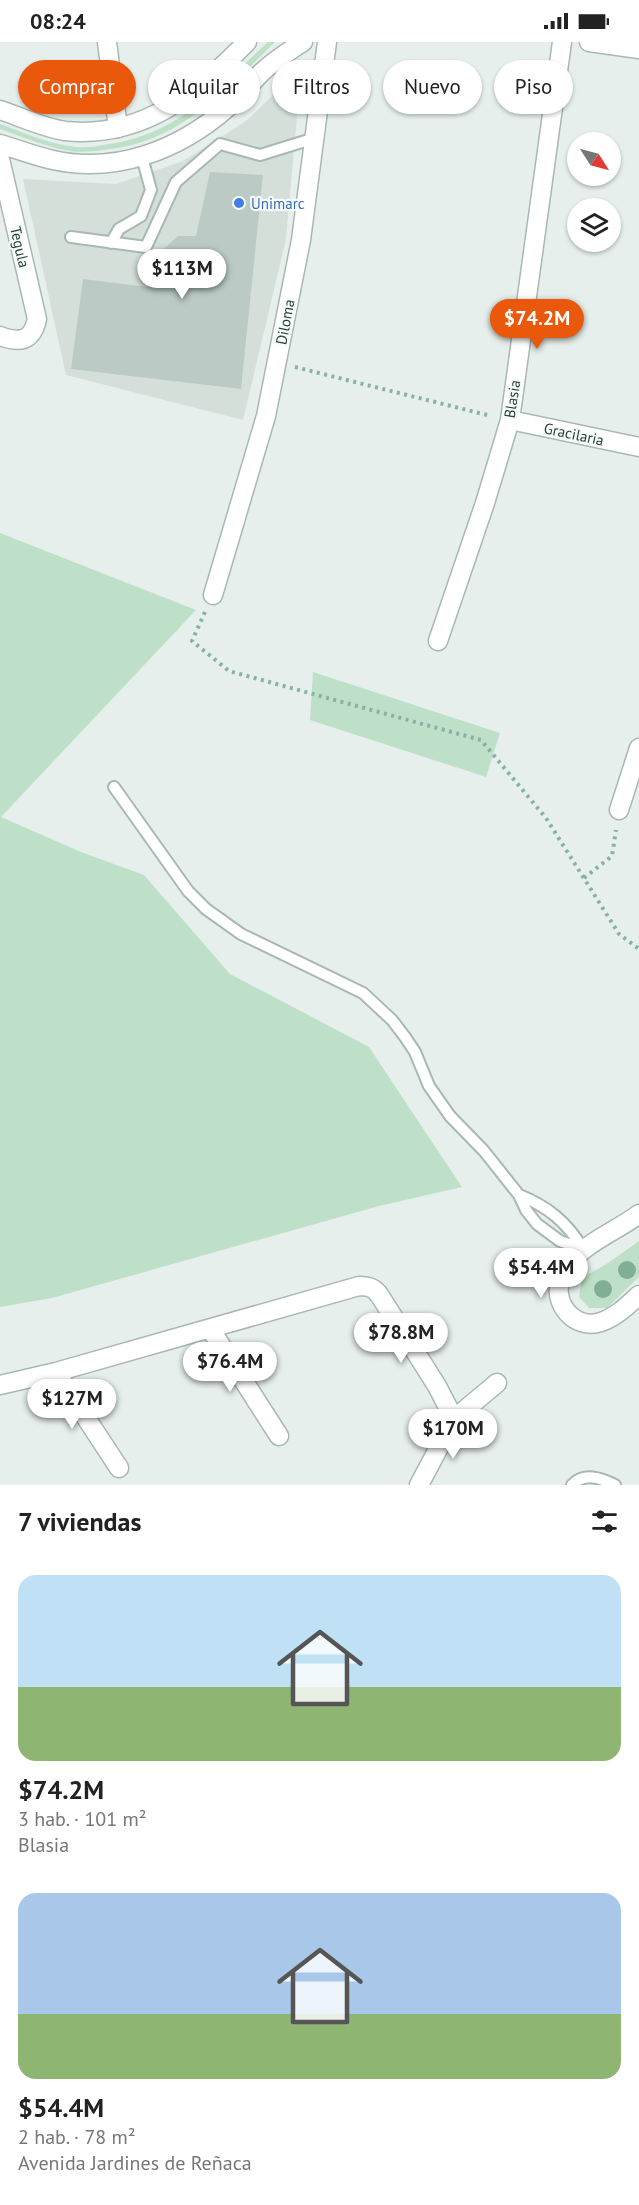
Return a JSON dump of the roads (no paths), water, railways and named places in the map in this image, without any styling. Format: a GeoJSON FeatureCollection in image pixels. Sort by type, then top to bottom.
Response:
{"type":"FeatureCollection","features":[{"type":"Feature","properties":{"kind":"street"},"geometry":{"type":"LineString","coordinates":[[107,42],[118,128]]}},
{"type":"Feature","properties":{"kind":"street"},"geometry":{"type":"LineString","coordinates":[[0,110],[63,130],[81,132],[118,128],[157,115],[193,93],[247,42]]}},
{"type":"Feature","properties":{"kind":"street"},"geometry":{"type":"LineString","coordinates":[[0,144],[52,160],[70,163],[107,163],[142,157],[175,144],[207,125],[233,103],[262,72],[282,55],[303,42]]}},
{"type":"Feature","properties":{"kind":"street","name":"Diloma"},"geometry":{"type":"LineString","coordinates":[[213,595],[266,416],[277,363],[301,240],[327,42]]}},
{"type":"Feature","properties":{"kind":"street","name":"Blasia"},"geometry":{"type":"LineString","coordinates":[[438,641],[485,503],[510,420],[562,42]]}},
{"type":"Feature","properties":{"kind":"street"},"geometry":{"type":"LineString","coordinates":[[589,42],[639,49]]}},
{"type":"Feature","properties":{"kind":"street","name":"Tegula"},"geometry":{"type":"LineString","coordinates":[[0,159],[37,319],[35,326],[23,339],[14,341],[0,336]]}},
{"type":"Feature","properties":{"kind":"street","name":"Gracilaria"},"geometry":{"type":"LineString","coordinates":[[510,420],[639,447]]}},
{"type":"Feature","properties":{"kind":"street"},"geometry":{"type":"LineString","coordinates":[[619,810],[639,748]]}},
{"type":"Feature","properties":{"kind":"street"},"geometry":{"type":"LineString","coordinates":[[639,1214],[583,1249],[561,1279],[559,1298],[568,1314],[582,1322],[597,1323],[621,1311],[639,1295]]}},
{"type":"Feature","properties":{"kind":"street"},"geometry":{"type":"LineString","coordinates":[[0,1385],[211,1330],[359,1286],[372,1287],[380,1296],[437,1386],[454,1419]]}},
{"type":"Feature","properties":{"kind":"street"},"geometry":{"type":"LineString","coordinates":[[211,1330],[279,1436]]}},
{"type":"Feature","properties":{"kind":"street"},"geometry":{"type":"LineString","coordinates":[[56,1372],[118,1468]]}},
{"type":"Feature","properties":{"kind":"street"},"geometry":{"type":"LineString","coordinates":[[419,1485],[454,1419],[497,1383]]}},
{"type":"Feature","properties":{"kind":"lane"},"geometry":{"type":"LineString","coordinates":[[70,237],[146,247],[176,182],[220,144],[260,155],[315,138]]}},
{"type":"Feature","properties":{"kind":"lane"},"geometry":{"type":"LineString","coordinates":[[111,243],[119,229],[141,216],[151,190],[142,157]]}},
{"type":"Feature","properties":{"kind":"lane"},"geometry":{"type":"LineString","coordinates":[[114,788],[188,891],[206,909],[241,934],[363,993],[378,1006],[405,1036],[415,1052],[429,1086],[450,1116],[484,1151],[519,1195],[537,1224],[549,1235],[583,1249]]}},
{"type":"Feature","properties":{"kind":"lane"},"geometry":{"type":"LineString","coordinates":[[519,1195],[551,1211],[565,1223],[583,1249]]}},
{"type":"Feature","properties":{"kind":"lane"},"geometry":{"type":"LineString","coordinates":[[572,1485],[587,1477],[603,1479],[615,1485]]}},
{"type":"Feature","properties":{"kind":"place","name":"Unimarc"},"geometry":{"type":"Point","coordinates":[239,203]}}]}
